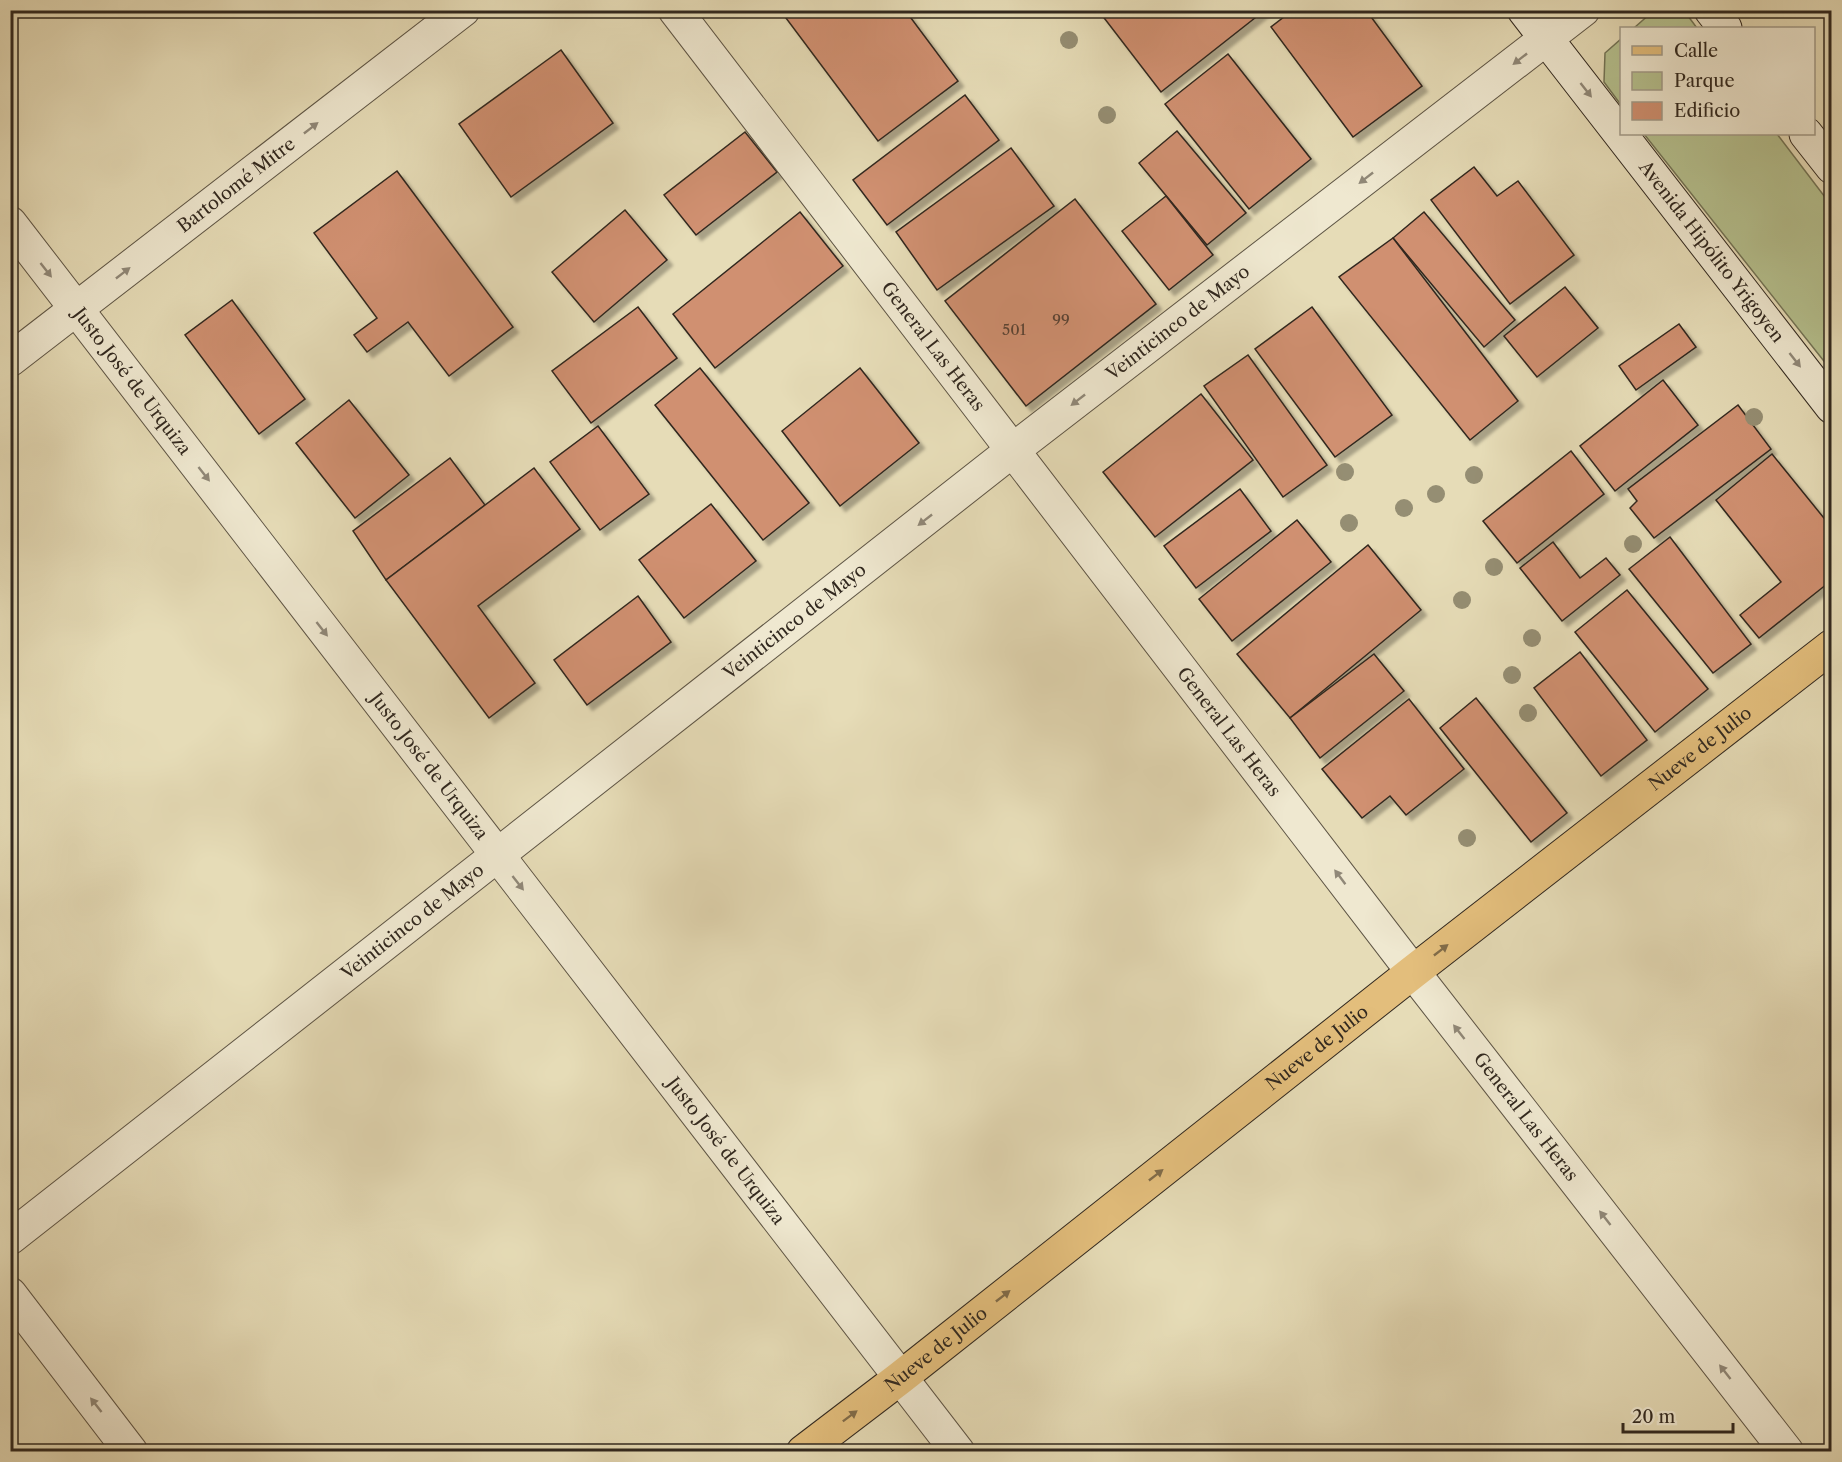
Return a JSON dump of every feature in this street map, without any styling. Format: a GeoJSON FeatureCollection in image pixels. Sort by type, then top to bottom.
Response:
{"type":"FeatureCollection","features":[{"type":"Feature","properties":{"kind":"main road","name":"Nueve de Julio"},"geometry":{"type":"LineString","coordinates":[[803,1452],[1832,646]]}},
{"type":"Feature","properties":{"kind":"street","name":"Bartolomé Mitre"},"geometry":{"type":"LineString","coordinates":[[10,360],[463,10]]}},
{"type":"Feature","properties":{"kind":"street","name":"General Las Heras"},"geometry":{"type":"LineString","coordinates":[[675,10],[1413,972],[1786,1452]]}},
{"type":"Feature","properties":{"kind":"street","name":"Avenida Hipólito Yrigoyen"},"geometry":{"type":"LineString","coordinates":[[1524,10],[1620,134]]}},
{"type":"Feature","properties":{"kind":"street","name":"Veinticinco de Mayo"},"geometry":{"type":"LineString","coordinates":[[10,1238],[498,857],[1013,450],[1583,10]]}},
{"type":"Feature","properties":{"kind":"street"},"geometry":{"type":"LineString","coordinates":[[1711,10],[1724,27]]}},
{"type":"Feature","properties":{"kind":"street","name":"Avenida Hipólito Yrigoyen"},"geometry":{"type":"LineString","coordinates":[[1621,135],[1832,407]]}},
{"type":"Feature","properties":{"kind":"street"},"geometry":{"type":"LineString","coordinates":[[1807,135],[1832,166]]}},
{"type":"Feature","properties":{"kind":"street","name":"Justo José de Urquiza"},"geometry":{"type":"LineString","coordinates":[[10,223],[958,1452]]}},
{"type":"Feature","properties":{"kind":"street"},"geometry":{"type":"LineString","coordinates":[[10,1294],[131,1452]]}},
{"type":"Feature","properties":{"kind":"green space"},"geometry":{"type":"Polygon","coordinates":[[[1685,12],[1696,27],[1635,27],[1651,13],[1685,12]]]}},
{"type":"Feature","properties":{"kind":"green space"},"geometry":{"type":"Polygon","coordinates":[[[1620,40],[1620,104],[1604,82],[1605,53],[1620,40]]]}},
{"type":"Feature","properties":{"kind":"green space"},"geometry":{"type":"Polygon","coordinates":[[[1645,135],[1778,135],[1831,205],[1831,370],[1645,135]]]}},
{"type":"Feature","properties":{"kind":"building"},"geometry":{"type":"Polygon","coordinates":[[[780,10],[905,10],[958,81],[878,141],[780,10]]]}},
{"type":"Feature","properties":{"kind":"building"},"geometry":{"type":"Polygon","coordinates":[[[1098,10],[1265,10],[1161,92],[1098,10]]]}},
{"type":"Feature","properties":{"kind":"building"},"geometry":{"type":"Polygon","coordinates":[[[1293,10],[1366,10],[1422,86],[1353,137],[1271,27],[1293,10]]]}},
{"type":"Feature","properties":{"kind":"building"},"geometry":{"type":"Polygon","coordinates":[[[561,50],[613,123],[511,197],[459,124],[561,50]]]}},
{"type":"Feature","properties":{"kind":"building"},"geometry":{"type":"Polygon","coordinates":[[[1228,54],[1311,159],[1249,209],[1165,104],[1228,54]]]}},
{"type":"Feature","properties":{"kind":"building"},"geometry":{"type":"Polygon","coordinates":[[[965,95],[999,140],[887,225],[853,180],[965,95]]]}},
{"type":"Feature","properties":{"kind":"building"},"geometry":{"type":"Polygon","coordinates":[[[1177,131],[1246,213],[1207,245],[1139,163],[1177,131]]]}},
{"type":"Feature","properties":{"kind":"building"},"geometry":{"type":"Polygon","coordinates":[[[745,132],[777,172],[696,235],[664,195],[745,132]]]}},
{"type":"Feature","properties":{"kind":"building"},"geometry":{"type":"Polygon","coordinates":[[[1011,148],[1054,206],[937,290],[896,232],[1011,148]]]}},
{"type":"Feature","properties":{"kind":"building"},"geometry":{"type":"Polygon","coordinates":[[[1474,167],[1497,196],[1518,181],[1574,255],[1510,304],[1431,200],[1474,167]]]}},
{"type":"Feature","properties":{"kind":"building"},"geometry":{"type":"Polygon","coordinates":[[[397,171],[513,327],[449,376],[408,322],[367,352],[354,335],[377,318],[314,233],[397,171]]]}},
{"type":"Feature","properties":{"kind":"building"},"geometry":{"type":"Polygon","coordinates":[[[1166,196],[1213,255],[1169,290],[1122,231],[1166,196]]]}},
{"type":"Feature","properties":{"kind":"building"},"geometry":{"type":"Polygon","coordinates":[[[1075,199],[1156,304],[1026,406],[945,301],[1075,199]]]}},
{"type":"Feature","properties":{"kind":"building"},"geometry":{"type":"Polygon","coordinates":[[[625,210],[667,260],[594,322],[552,272],[625,210]]]}},
{"type":"Feature","properties":{"kind":"building"},"geometry":{"type":"Polygon","coordinates":[[[800,212],[843,266],[715,368],[673,314],[800,212]]]}},
{"type":"Feature","properties":{"kind":"building"},"geometry":{"type":"Polygon","coordinates":[[[1424,212],[1515,320],[1484,347],[1393,238],[1424,212]]]}},
{"type":"Feature","properties":{"kind":"building"},"geometry":{"type":"Polygon","coordinates":[[[1393,238],[1518,401],[1470,440],[1339,277],[1393,238]]]}},
{"type":"Feature","properties":{"kind":"building"},"geometry":{"type":"Polygon","coordinates":[[[1565,287],[1598,328],[1537,377],[1504,336],[1565,287]]]}},
{"type":"Feature","properties":{"kind":"building"},"geometry":{"type":"Polygon","coordinates":[[[232,300],[305,399],[259,434],[185,335],[232,300]]]}},
{"type":"Feature","properties":{"kind":"building"},"geometry":{"type":"Polygon","coordinates":[[[638,307],[677,358],[591,423],[552,371],[638,307]]]}},
{"type":"Feature","properties":{"kind":"building"},"geometry":{"type":"Polygon","coordinates":[[[1312,307],[1392,415],[1335,457],[1255,349],[1312,307]]]}},
{"type":"Feature","properties":{"kind":"building"},"geometry":{"type":"Polygon","coordinates":[[[1679,324],[1696,347],[1636,390],[1619,366],[1679,324]]]}},
{"type":"Feature","properties":{"kind":"building"},"geometry":{"type":"Polygon","coordinates":[[[1248,355],[1327,465],[1283,497],[1204,386],[1248,355]]]}},
{"type":"Feature","properties":{"kind":"building"},"geometry":{"type":"Polygon","coordinates":[[[700,368],[809,503],[763,540],[655,405],[700,368]]]}},
{"type":"Feature","properties":{"kind":"building"},"geometry":{"type":"Polygon","coordinates":[[[860,368],[919,443],[840,506],[782,431],[860,368]]]}},
{"type":"Feature","properties":{"kind":"building"},"geometry":{"type":"Polygon","coordinates":[[[1663,380],[1698,425],[1615,491],[1580,446],[1663,380]]]}},
{"type":"Feature","properties":{"kind":"building"},"geometry":{"type":"Polygon","coordinates":[[[1201,394],[1253,460],[1155,537],[1103,472],[1201,394]]]}},
{"type":"Feature","properties":{"kind":"building"},"geometry":{"type":"Polygon","coordinates":[[[349,400],[409,475],[355,518],[296,443],[349,400]]]}},
{"type":"Feature","properties":{"kind":"building"},"geometry":{"type":"Polygon","coordinates":[[[1738,405],[1771,449],[1654,538],[1630,508],[1637,501],[1628,489],[1738,405]]]}},
{"type":"Feature","properties":{"kind":"building"},"geometry":{"type":"Polygon","coordinates":[[[598,426],[649,494],[600,530],[550,462],[598,426]]]}},
{"type":"Feature","properties":{"kind":"building"},"geometry":{"type":"Polygon","coordinates":[[[1571,451],[1604,494],[1517,563],[1483,521],[1571,451]]]}},
{"type":"Feature","properties":{"kind":"building"},"geometry":{"type":"Polygon","coordinates":[[[1772,454],[1832,528],[1832,580],[1759,638],[1740,615],[1781,582],[1716,500],[1772,454]]]}},
{"type":"Feature","properties":{"kind":"building"},"geometry":{"type":"Polygon","coordinates":[[[450,458],[485,505],[386,580],[353,531],[450,458]]]}},
{"type":"Feature","properties":{"kind":"building"},"geometry":{"type":"Polygon","coordinates":[[[534,468],[580,529],[478,606],[535,683],[489,718],[386,580],[534,468]]]}},
{"type":"Feature","properties":{"kind":"building"},"geometry":{"type":"Polygon","coordinates":[[[1240,489],[1271,531],[1196,588],[1164,546],[1240,489]]]}},
{"type":"Feature","properties":{"kind":"building"},"geometry":{"type":"Polygon","coordinates":[[[711,504],[756,561],[684,618],[639,560],[711,504]]]}},
{"type":"Feature","properties":{"kind":"building"},"geometry":{"type":"Polygon","coordinates":[[[1297,520],[1331,562],[1232,641],[1199,599],[1297,520]]]}},
{"type":"Feature","properties":{"kind":"building"},"geometry":{"type":"Polygon","coordinates":[[[1670,537],[1751,644],[1713,673],[1629,569],[1670,537]]]}},
{"type":"Feature","properties":{"kind":"building"},"geometry":{"type":"Polygon","coordinates":[[[1553,542],[1580,578],[1606,558],[1620,575],[1562,621],[1520,568],[1553,542]]]}},
{"type":"Feature","properties":{"kind":"building"},"geometry":{"type":"Polygon","coordinates":[[[1368,545],[1421,610],[1290,718],[1237,654],[1368,545]]]}},
{"type":"Feature","properties":{"kind":"building"},"geometry":{"type":"Polygon","coordinates":[[[1627,590],[1708,689],[1655,732],[1575,632],[1627,590]]]}},
{"type":"Feature","properties":{"kind":"building"},"geometry":{"type":"Polygon","coordinates":[[[638,596],[671,642],[587,705],[554,660],[638,596]]]}},
{"type":"Feature","properties":{"kind":"building"},"geometry":{"type":"Polygon","coordinates":[[[1580,652],[1647,740],[1601,776],[1534,688],[1580,652]]]}},
{"type":"Feature","properties":{"kind":"building"},"geometry":{"type":"Polygon","coordinates":[[[1374,654],[1404,691],[1320,758],[1290,718],[1374,654]]]}},
{"type":"Feature","properties":{"kind":"building"},"geometry":{"type":"Polygon","coordinates":[[[1476,698],[1567,813],[1531,842],[1440,728],[1476,698]]]}},
{"type":"Feature","properties":{"kind":"building"},"geometry":{"type":"Polygon","coordinates":[[[1409,699],[1464,769],[1406,815],[1390,796],[1362,818],[1322,769],[1409,699]]]}}]}
